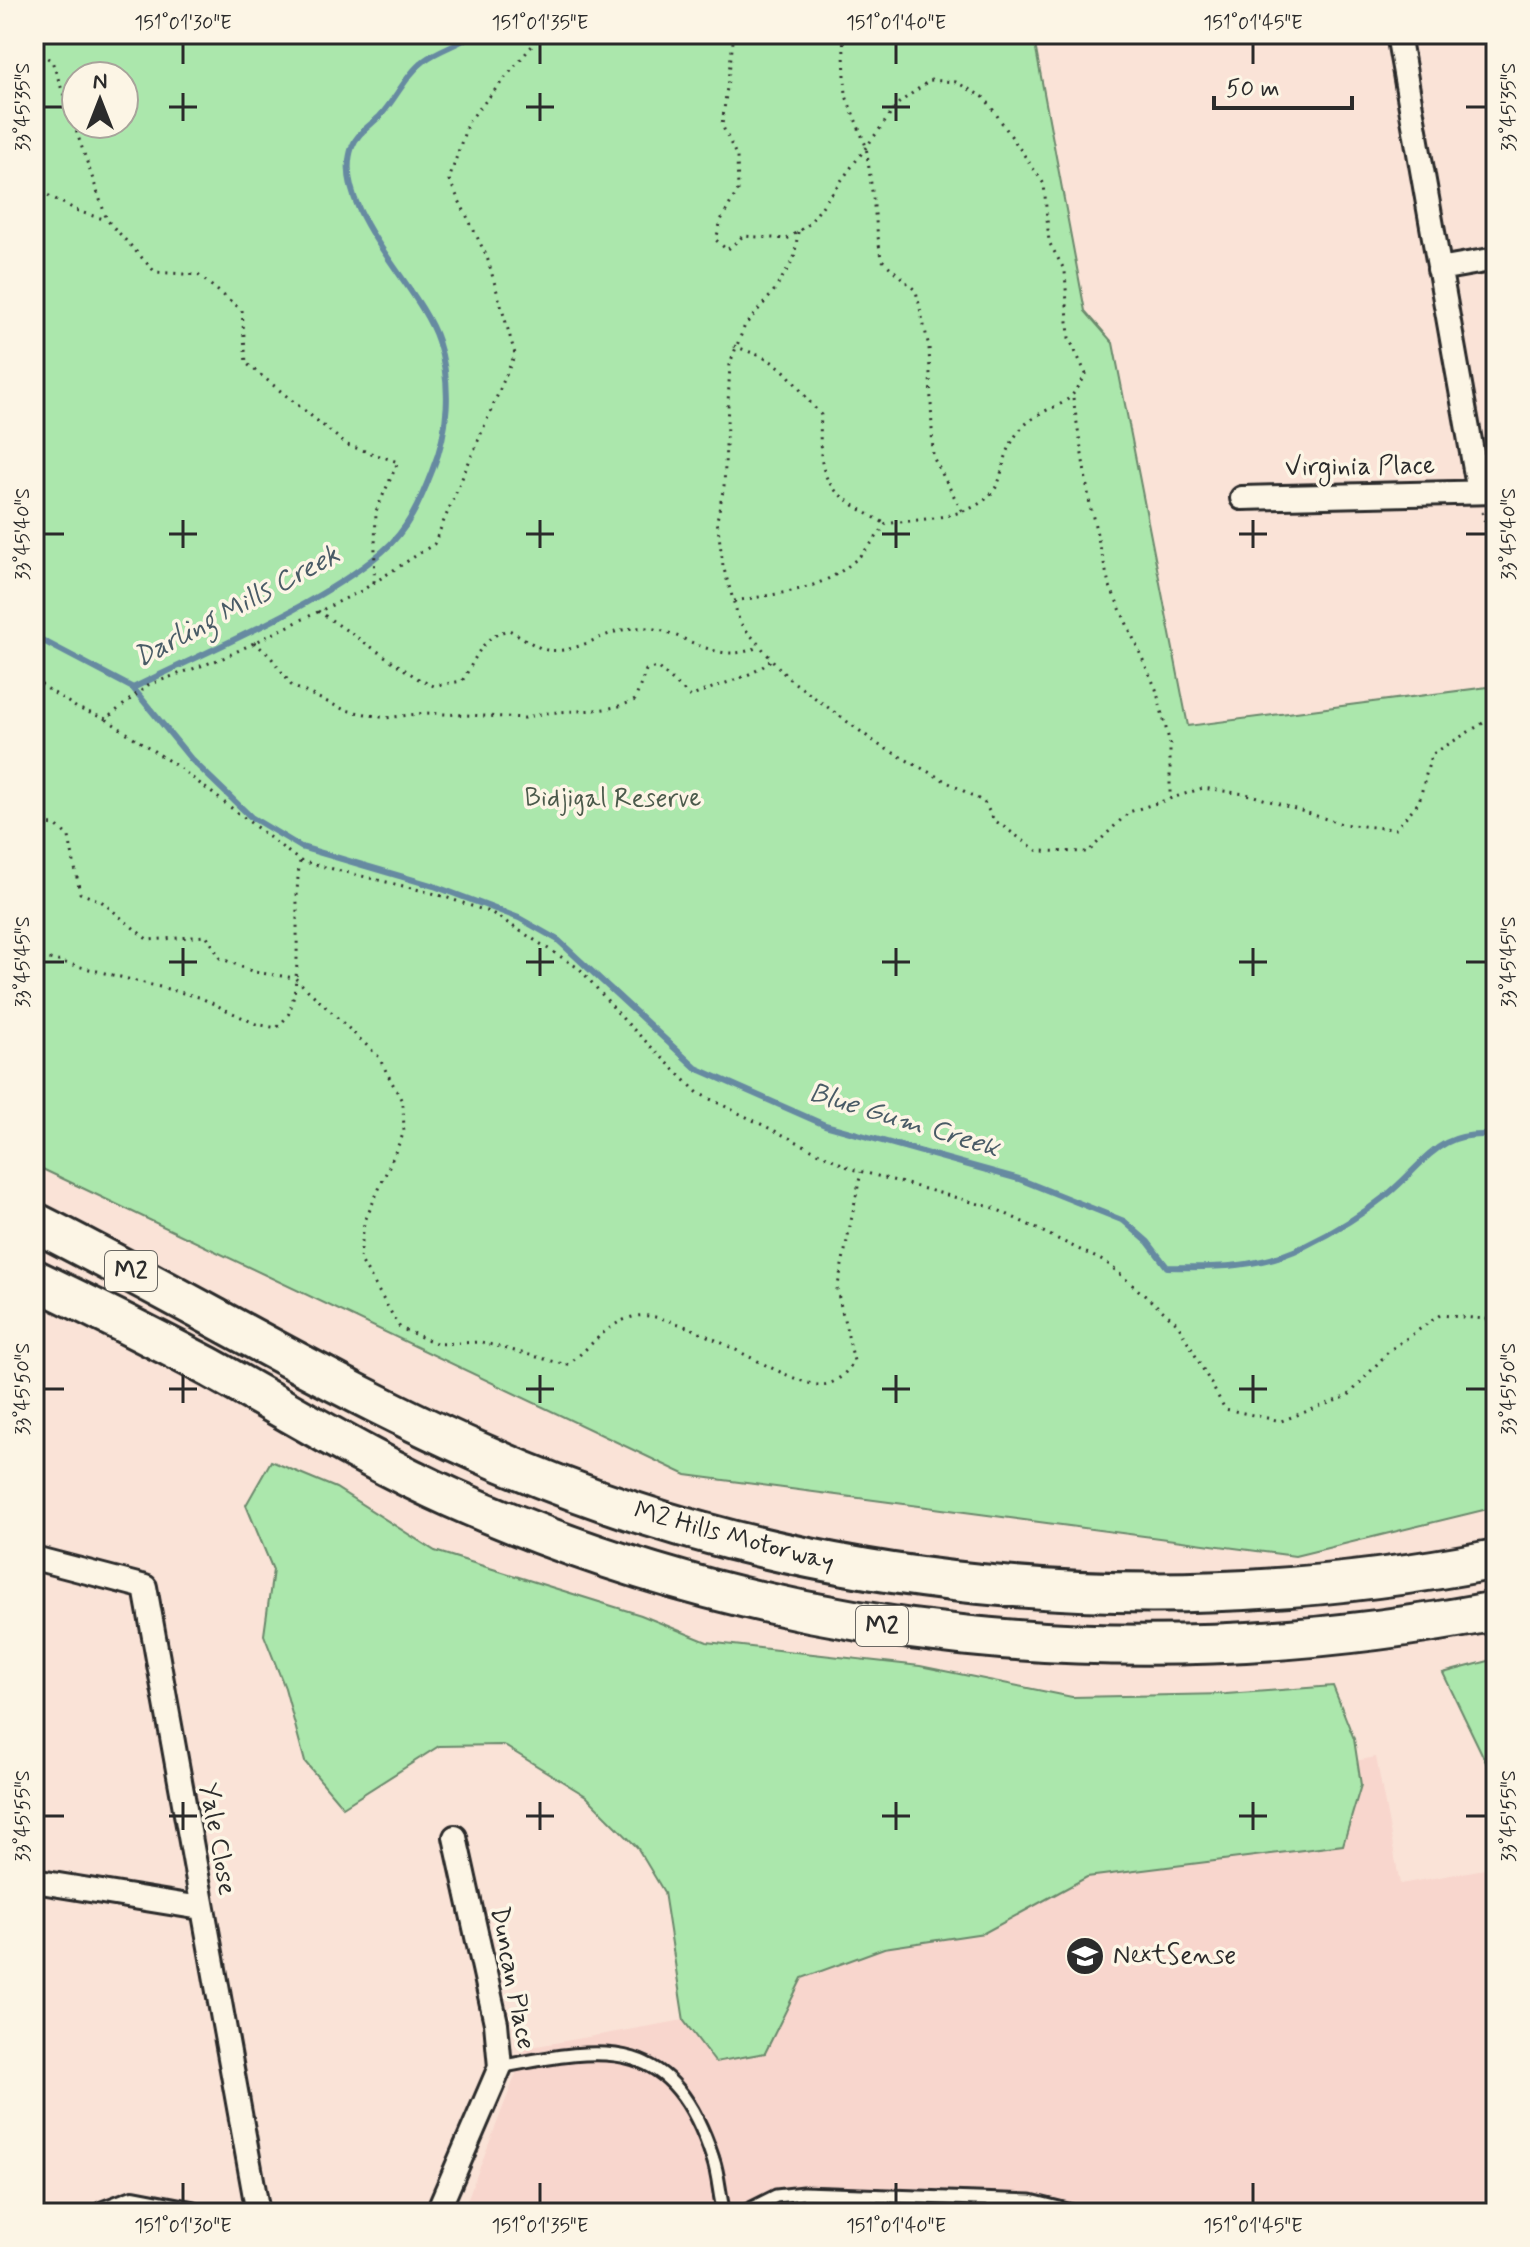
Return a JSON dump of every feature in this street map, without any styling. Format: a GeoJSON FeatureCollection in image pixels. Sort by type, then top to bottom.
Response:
{"type":"FeatureCollection","features":[{"type":"Feature","properties":{"kind":"highway","name":"M2 Hills Motorway"},"geometry":{"type":"LineString","coordinates":[[34,1222],[170,1291],[226,1325],[328,1378],[480,1453],[576,1493],[711,1536],[812,1561],[907,1577],[1045,1590],[1233,1592],[1352,1583],[1496,1559]]}},
{"type":"Feature","properties":{"kind":"highway","name":"M2 Hills Motorway"},"geometry":{"type":"LineString","coordinates":[[34,1279],[204,1365],[337,1442],[452,1497],[569,1546],[673,1579],[780,1607],[881,1626],[1013,1641],[1141,1647],[1244,1645],[1353,1635],[1496,1611]]}},
{"type":"Feature","properties":{"kind":"street"},"geometry":{"type":"LineString","coordinates":[[1398,34],[1439,269],[1487,492]]}},
{"type":"Feature","properties":{"kind":"street"},"geometry":{"type":"LineString","coordinates":[[1439,269],[1496,259]]}},
{"type":"Feature","properties":{"kind":"street","name":"Virginia Place"},"geometry":{"type":"LineString","coordinates":[[1242,498],[1487,492]]}},
{"type":"Feature","properties":{"kind":"street","name":"Yale Close"},"geometry":{"type":"LineString","coordinates":[[34,1558],[145,1587],[258,2213]]}},
{"type":"Feature","properties":{"kind":"street","name":"Duncan Place"},"geometry":{"type":"LineString","coordinates":[[437,2213],[500,2067],[496,2023],[455,1837]]}},
{"type":"Feature","properties":{"kind":"street"},"geometry":{"type":"LineString","coordinates":[[34,1881],[201,1908]]}},
{"type":"Feature","properties":{"kind":"street"},"geometry":{"type":"LineString","coordinates":[[104,2213],[133,2202],[191,2213]]}},
{"type":"Feature","properties":{"kind":"lane"},"geometry":{"type":"LineString","coordinates":[[500,2067],[561,2054],[619,2053],[656,2066],[689,2099],[714,2161],[724,2213]]}},
{"type":"Feature","properties":{"kind":"lane"},"geometry":{"type":"LineString","coordinates":[[742,2213],[776,2196],[803,2193],[1031,2201],[1080,2213]]}},
{"type":"Feature","properties":{"kind":"path"},"geometry":{"type":"LineString","coordinates":[[106,719],[148,685],[223,658],[374,583],[434,544],[515,354],[487,257],[449,180],[468,122],[542,34]]}},
{"type":"Feature","properties":{"kind":"path"},"geometry":{"type":"LineString","coordinates":[[734,34],[722,125],[737,157],[738,190],[721,220],[716,240],[727,250],[743,236],[787,239],[798,232],[809,224],[899,103],[930,80],[956,82],[985,98],[1044,184],[1049,242],[1065,271],[1069,338],[1086,374],[1073,398],[1027,423],[1009,446],[997,488],[974,509],[886,524],[845,502],[825,479],[818,456],[821,415],[788,375],[770,361],[734,346]]}},
{"type":"Feature","properties":{"kind":"path"},"geometry":{"type":"LineString","coordinates":[[843,34],[846,96],[866,146],[881,259],[916,291],[929,347],[933,457],[962,511]]}},
{"type":"Feature","properties":{"kind":"path"},"geometry":{"type":"LineString","coordinates":[[34,49],[52,61],[107,220],[155,272],[198,275],[242,310],[246,363],[293,403],[347,445],[398,462],[376,511],[374,583]]}},
{"type":"Feature","properties":{"kind":"path"},"geometry":{"type":"LineString","coordinates":[[34,188],[80,212],[107,220]]}},
{"type":"Feature","properties":{"kind":"path"},"geometry":{"type":"LineString","coordinates":[[798,232],[794,259],[772,294],[745,325],[734,346],[730,363],[724,486],[717,520],[723,566],[740,623],[771,659],[788,678],[879,745],[984,802],[994,820],[1038,851],[1088,852],[1129,812],[1203,788],[1251,795],[1342,824],[1395,829],[1419,802],[1431,755],[1496,715]]}},
{"type":"Feature","properties":{"kind":"path"},"geometry":{"type":"LineString","coordinates":[[1073,398],[1090,505],[1109,584],[1156,689],[1170,744],[1170,799]]}},
{"type":"Feature","properties":{"kind":"path"},"geometry":{"type":"LineString","coordinates":[[1487,492],[1484,528],[1496,564]]}},
{"type":"Feature","properties":{"kind":"path"},"geometry":{"type":"LineString","coordinates":[[734,601],[818,586],[867,552],[886,524]]}},
{"type":"Feature","properties":{"kind":"path"},"geometry":{"type":"LineString","coordinates":[[318,611],[396,667],[434,686],[462,681],[481,645],[494,634],[509,630],[544,650],[571,650],[619,628],[651,628],[690,645],[723,652],[745,654],[760,646]]}},
{"type":"Feature","properties":{"kind":"path"},"geometry":{"type":"LineString","coordinates":[[254,642],[270,656],[292,686],[345,710],[386,718],[425,713],[525,718],[537,714],[611,709],[635,700],[646,670],[657,667],[691,697],[737,676],[750,676],[766,667],[771,659]]}},
{"type":"Feature","properties":{"kind":"path"},"geometry":{"type":"LineString","coordinates":[[34,680],[77,708],[106,719],[181,769],[300,861],[436,894],[492,913],[580,969],[624,1020],[698,1093],[861,1172],[994,1208],[1107,1263],[1178,1324],[1225,1409],[1281,1421],[1348,1396],[1390,1350],[1440,1315],[1496,1320]]}},
{"type":"Feature","properties":{"kind":"path"},"geometry":{"type":"LineString","coordinates":[[34,824],[56,825],[69,837],[80,893],[101,901],[148,940],[207,936],[220,958],[254,972],[295,978],[378,1056],[403,1103],[404,1132],[364,1223],[360,1259],[400,1328],[438,1344],[481,1342],[567,1365],[587,1352],[609,1327],[637,1316],[670,1319],[747,1358],[806,1381],[821,1385],[843,1377],[854,1361],[837,1290],[861,1172]]}},
{"type":"Feature","properties":{"kind":"path"},"geometry":{"type":"LineString","coordinates":[[34,955],[199,997],[256,1024],[277,1028],[289,1015],[295,978],[294,892],[300,861]]}},
{"type":"Feature","properties":{"kind":"shaded area","name":"NextSense"},"geometry":{"type":"Polygon","coordinates":[[[1376,1757],[1400,1884],[1496,1867],[1496,2213],[462,2213],[526,2048],[684,2020],[664,1892],[1376,1757]]]}},
{"type":"Feature","properties":{"kind":"green space","name":"Bidjigal Reserve"},"geometry":{"type":"Polygon","coordinates":[[[34,34],[1033,34],[1085,311],[1113,343],[1188,726],[1496,686],[1496,1507],[1295,1556],[686,1475],[34,1165],[34,34]]]}},
{"type":"Feature","properties":{"kind":"green space"},"geometry":{"type":"Polygon","coordinates":[[[271,1461],[336,1488],[435,1551],[641,1615],[707,1642],[920,1666],[1072,1697],[1226,1694],[1333,1686],[1354,1739],[1361,1785],[1343,1845],[1087,1877],[984,1933],[884,1948],[802,1978],[765,2053],[715,2062],[684,2021],[664,1892],[637,1847],[586,1796],[503,1745],[439,1746],[343,1807],[305,1762],[285,1688],[264,1635],[273,1570],[246,1505],[271,1461]]]}},
{"type":"Feature","properties":{"kind":"green space"},"geometry":{"type":"Polygon","coordinates":[[[1496,1659],[1496,1783],[1443,1673],[1496,1659]]]}},
{"type":"Feature","properties":{"kind":"waterway","name":"Darling Mills Creek"},"geometry":{"type":"LineString","coordinates":[[34,636],[133,688],[327,591],[382,552],[406,525],[423,494],[438,455],[447,407],[445,374],[438,341],[428,319],[365,221],[354,195],[349,171],[352,147],[418,66],[473,34]]}},
{"type":"Feature","properties":{"kind":"waterway","name":"Blue Gum Creek"},"geometry":{"type":"LineString","coordinates":[[133,688],[191,759],[251,817],[301,847],[434,886],[519,918],[558,940],[696,1068],[825,1125],[1019,1179],[1124,1221],[1148,1242],[1167,1267],[1238,1265],[1289,1253],[1327,1235],[1369,1209],[1434,1150],[1446,1143],[1476,1135],[1496,1136]]}},
{"type":"Feature","properties":{"kind":"place","name":"NextSense"},"geometry":{"type":"Point","coordinates":[1085,1956]}}]}
